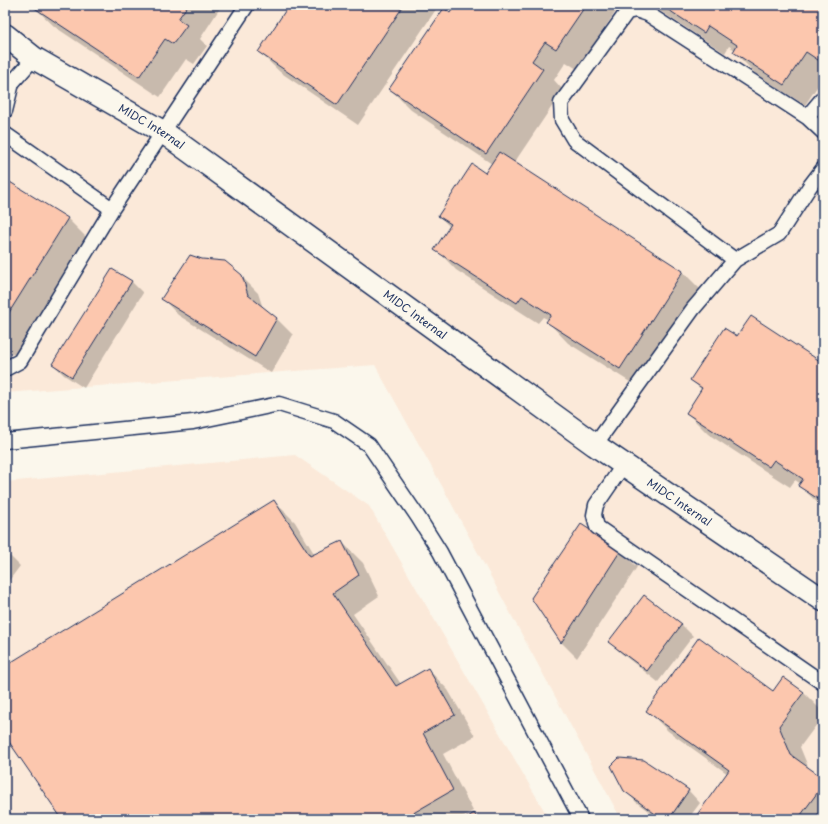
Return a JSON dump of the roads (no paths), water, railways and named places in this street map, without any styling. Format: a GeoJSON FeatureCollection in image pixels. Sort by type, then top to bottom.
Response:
{"type":"FeatureCollection","features":[{"type":"Feature","properties":{"kind":"street","name":"MIDC Internal"},"geometry":{"type":"LineString","coordinates":[[5,35],[34,58],[163,132],[595,445],[823,600]]}},
{"type":"Feature","properties":{"kind":"lane"},"geometry":{"type":"LineString","coordinates":[[5,369],[20,361],[112,209],[247,5]]}},
{"type":"Feature","properties":{"kind":"lane"},"geometry":{"type":"LineString","coordinates":[[735,260],[574,140],[562,120],[561,103],[627,12],[636,10],[648,14],[807,117],[823,132]]}},
{"type":"Feature","properties":{"kind":"lane"},"geometry":{"type":"LineString","coordinates":[[5,111],[9,85],[34,58]]}},
{"type":"Feature","properties":{"kind":"lane"},"geometry":{"type":"LineString","coordinates":[[807,117],[823,98]]}},
{"type":"Feature","properties":{"kind":"lane"},"geometry":{"type":"LineString","coordinates":[[5,134],[112,209]]}},
{"type":"Feature","properties":{"kind":"lane"},"geometry":{"type":"LineString","coordinates":[[595,445],[693,309],[735,260],[780,234],[810,186],[823,169]]}},
{"type":"Feature","properties":{"kind":"lane"},"geometry":{"type":"LineString","coordinates":[[5,441],[193,422],[279,404],[334,421],[369,445],[440,552],[581,819]]}},
{"type":"Feature","properties":{"kind":"lane"},"geometry":{"type":"LineString","coordinates":[[624,464],[596,505],[594,515],[597,527],[823,683]]}}]}
